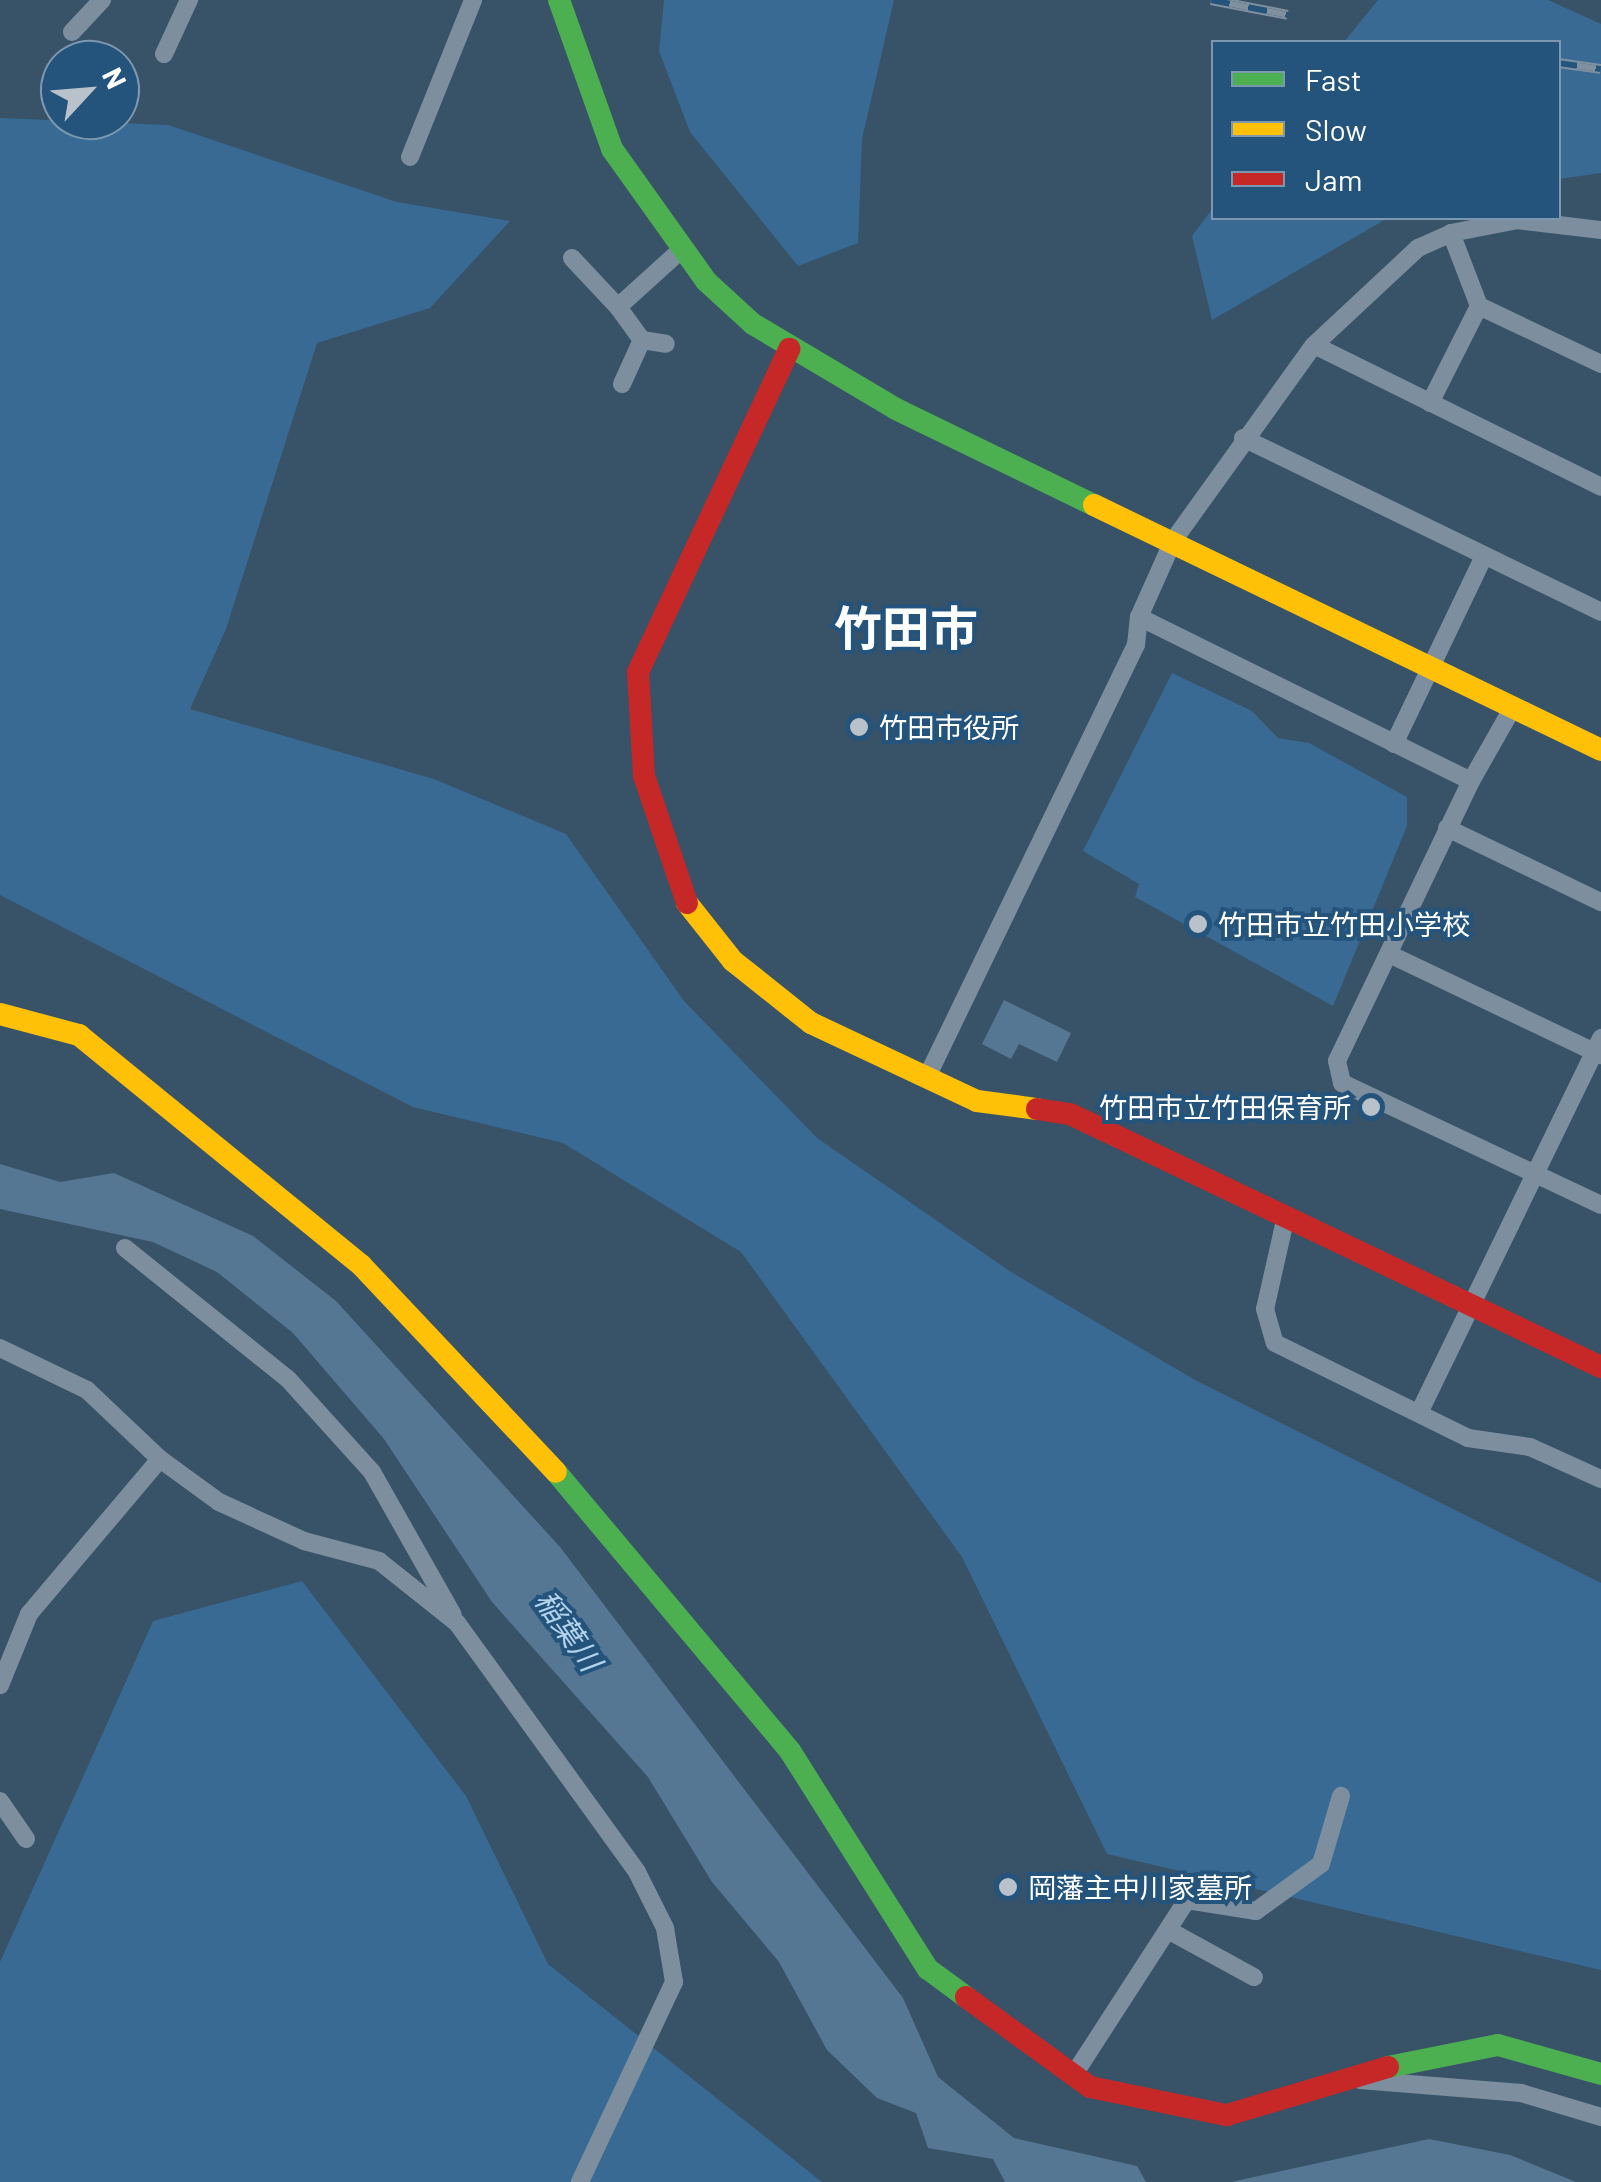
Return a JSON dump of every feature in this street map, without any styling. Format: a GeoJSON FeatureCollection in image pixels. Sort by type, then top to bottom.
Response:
{"type":"FeatureCollection","features":[{"type":"Feature","properties":{"kind":"street"},"geometry":{"type":"LineString","coordinates":[[72,32],[102,0]]}},
{"type":"Feature","properties":{"kind":"street"},"geometry":{"type":"LineString","coordinates":[[164,54],[189,0]]}},
{"type":"Feature","properties":{"kind":"street"},"geometry":{"type":"LineString","coordinates":[[410,157],[473,0]]}},
{"type":"Feature","properties":{"kind":"street"},"geometry":{"type":"LineString","coordinates":[[559,0],[612,148],[682,249],[789,349],[1601,750]]}},
{"type":"Feature","properties":{"kind":"street"},"geometry":{"type":"LineString","coordinates":[[927,1077],[1136,645],[1139,617],[1174,541],[1243,438],[1314,346],[1418,248],[1451,233],[1517,220],[1601,230]]}},
{"type":"Feature","properties":{"kind":"street"},"geometry":{"type":"LineString","coordinates":[[1451,233],[1479,306],[1601,364]]}},
{"type":"Feature","properties":{"kind":"street"},"geometry":{"type":"LineString","coordinates":[[618,308],[682,249]]}},
{"type":"Feature","properties":{"kind":"street"},"geometry":{"type":"LineString","coordinates":[[572,258],[642,340],[666,344]]}},
{"type":"Feature","properties":{"kind":"street"},"geometry":{"type":"LineString","coordinates":[[1430,402],[1479,306]]}},
{"type":"Feature","properties":{"kind":"street"},"geometry":{"type":"LineString","coordinates":[[622,384],[642,340]]}},
{"type":"Feature","properties":{"kind":"street"},"geometry":{"type":"LineString","coordinates":[[1314,346],[1601,486]]}},
{"type":"Feature","properties":{"kind":"street"},"geometry":{"type":"LineString","coordinates":[[789,349],[650,637],[635,725],[644,776],[688,904],[733,961],[811,1023],[977,1102],[1070,1114],[1601,1367]]}},
{"type":"Feature","properties":{"kind":"street"},"geometry":{"type":"LineString","coordinates":[[1243,438],[1601,612]]}},
{"type":"Feature","properties":{"kind":"street"},"geometry":{"type":"LineString","coordinates":[[1394,744],[1484,556]]}},
{"type":"Feature","properties":{"kind":"street"},"geometry":{"type":"LineString","coordinates":[[1139,617],[1470,782]]}},
{"type":"Feature","properties":{"kind":"street"},"geometry":{"type":"LineString","coordinates":[[1513,707],[1447,828],[1337,1061],[1342,1083],[1601,1205]]}},
{"type":"Feature","properties":{"kind":"street"},"geometry":{"type":"LineString","coordinates":[[1447,828],[1601,902]]}},
{"type":"Feature","properties":{"kind":"street"},"geometry":{"type":"LineString","coordinates":[[1389,954],[1599,1048],[1419,1413]]}},
{"type":"Feature","properties":{"kind":"street"},"geometry":{"type":"LineString","coordinates":[[0,1014],[79,1034],[360,1265],[594,1512],[790,1752],[928,1969],[1074,2076],[1174,2111],[1227,2115],[1344,2079],[1498,2045],[1601,2074]]}},
{"type":"Feature","properties":{"kind":"street"},"geometry":{"type":"LineString","coordinates":[[1286,1216],[1264,1309],[1275,1342],[1419,1413],[1601,1479]]}},
{"type":"Feature","properties":{"kind":"street"},"geometry":{"type":"LineString","coordinates":[[125,1248],[288,1379],[372,1472],[457,1623],[637,1872],[665,1928],[674,1982],[580,2182]]}},
{"type":"Feature","properties":{"kind":"street"},"geometry":{"type":"LineString","coordinates":[[0,1348],[87,1390],[160,1459],[219,1502],[304,1541],[379,1561],[457,1623]]}},
{"type":"Feature","properties":{"kind":"street"},"geometry":{"type":"LineString","coordinates":[[0,1685],[29,1614],[160,1459]]}},
{"type":"Feature","properties":{"kind":"street"},"geometry":{"type":"LineString","coordinates":[[1074,2076],[1187,1900],[1256,1911],[1320,1864],[1341,1796]]}},
{"type":"Feature","properties":{"kind":"street"},"geometry":{"type":"LineString","coordinates":[[0,1801],[26,1839]]}},
{"type":"Feature","properties":{"kind":"street"},"geometry":{"type":"LineString","coordinates":[[1168,1930],[1254,1977]]}},
{"type":"Feature","properties":{"kind":"street"},"geometry":{"type":"LineString","coordinates":[[1344,2079],[1521,2092],[1601,2117]]}},
{"type":"Feature","properties":{"kind":"shaded area"},"geometry":{"type":"Polygon","coordinates":[[[664,0],[894,0],[862,139],[858,243],[798,266],[690,132],[659,51],[664,0]]]}},
{"type":"Feature","properties":{"kind":"shaded area"},"geometry":{"type":"Polygon","coordinates":[[[1378,0],[1548,0],[1601,24],[1601,173],[1561,179],[1561,40],[1346,40],[1378,0]]]}},
{"type":"Feature","properties":{"kind":"shaded area"},"geometry":{"type":"Polygon","coordinates":[[[0,118],[40,120],[40,140],[140,140],[140,124],[168,125],[397,202],[510,221],[430,308],[317,343],[226,629],[190,709],[434,779],[566,834],[684,1001],[817,1138],[1011,1272],[1195,1380],[1601,1583],[1601,1970],[1107,1854],[962,1557],[741,1252],[563,1143],[413,1107],[0,895],[0,118]]]}},
{"type":"Feature","properties":{"kind":"shaded area"},"geometry":{"type":"Polygon","coordinates":[[[1211,211],[1211,220],[1385,220],[1212,320],[1192,236],[1211,211]]]}},
{"type":"Feature","properties":{"kind":"shaded area"},"geometry":{"type":"Polygon","coordinates":[[[1172,673],[1252,711],[1278,738],[1309,743],[1407,797],[1407,826],[1333,1006],[1135,897],[1139,884],[1083,851],[1172,673]]]}},
{"type":"Feature","properties":{"kind":"shaded area"},"geometry":{"type":"Polygon","coordinates":[[[302,1581],[466,1796],[548,1964],[822,2182],[0,2182],[0,1962],[153,1621],[302,1581]]]}},
{"type":"Feature","properties":{"kind":"water"},"geometry":{"type":"Polygon","coordinates":[[[1004,1000],[1071,1033],[1057,1062],[1019,1044],[1011,1059],[982,1044],[1004,1000]]]}},
{"type":"Feature","properties":{"kind":"water","name":"稲葉川"},"geometry":{"type":"Polygon","coordinates":[[[0,1164],[60,1182],[114,1173],[253,1236],[336,1301],[560,1547],[903,1998],[938,2077],[1014,2138],[1137,2166],[1146,2182],[1005,2182],[993,2159],[928,2148],[916,2113],[877,2098],[827,2050],[779,1962],[712,1882],[648,1777],[492,1602],[384,1439],[293,1333],[217,1272],[153,1242],[0,1209],[0,1164]]]}},
{"type":"Feature","properties":{"kind":"water"},"geometry":{"type":"Polygon","coordinates":[[[1429,2139],[1510,2155],[1576,2182],[1231,2182],[1429,2139]]]}},
{"type":"Feature","properties":{"kind":"railway"},"geometry":{"type":"LineString","coordinates":[[1211,0],[1288,15]]}},
{"type":"Feature","properties":{"kind":"railway"},"geometry":{"type":"LineString","coordinates":[[1561,63],[1601,69]]}},
{"type":"Feature","properties":{"kind":"traffic: fast"},"geometry":{"type":"LineString","coordinates":[[559,0],[612,149],[706,281],[753,324],[896,409],[1094,505]]}},
{"type":"Feature","properties":{"kind":"traffic: fast"},"geometry":{"type":"LineString","coordinates":[[556,1472],[790,1751],[928,1969],[966,1997]]}},
{"type":"Feature","properties":{"kind":"traffic: fast"},"geometry":{"type":"LineString","coordinates":[[1388,2067],[1498,2045],[1601,2074]]}},
{"type":"Feature","properties":{"kind":"traffic: slow"},"geometry":{"type":"LineString","coordinates":[[1094,505],[1601,750]]}},
{"type":"Feature","properties":{"kind":"traffic: slow"},"geometry":{"type":"LineString","coordinates":[[687,903],[733,961],[811,1023],[977,1101],[1037,1109]]}},
{"type":"Feature","properties":{"kind":"traffic: slow"},"geometry":{"type":"LineString","coordinates":[[0,1014],[79,1035],[361,1265],[556,1472]]}},
{"type":"Feature","properties":{"kind":"traffic: jam"},"geometry":{"type":"LineString","coordinates":[[687,903],[644,776],[638,672],[789,349]]}},
{"type":"Feature","properties":{"kind":"traffic: jam"},"geometry":{"type":"LineString","coordinates":[[1037,1109],[1070,1114],[1601,1367]]}},
{"type":"Feature","properties":{"kind":"traffic: jam"},"geometry":{"type":"LineString","coordinates":[[966,1997],[1090,2087],[1227,2115],[1388,2067]]}},
{"type":"Feature","properties":{"kind":"place","name":"竹田市役所"},"geometry":{"type":"Point","coordinates":[859,727]}},
{"type":"Feature","properties":{"kind":"place","name":"竹田市立竹田小学校"},"geometry":{"type":"Point","coordinates":[1198,924]}},
{"type":"Feature","properties":{"kind":"place","name":"竹田市立竹田保育所"},"geometry":{"type":"Point","coordinates":[1371,1107]}},
{"type":"Feature","properties":{"kind":"place","name":"岡藩主中川家墓所"},"geometry":{"type":"Point","coordinates":[1008,1887]}},
{"type":"Feature","properties":{"kind":"district","name":"竹田市"},"geometry":{"type":"Point","coordinates":[906,628]}}]}
